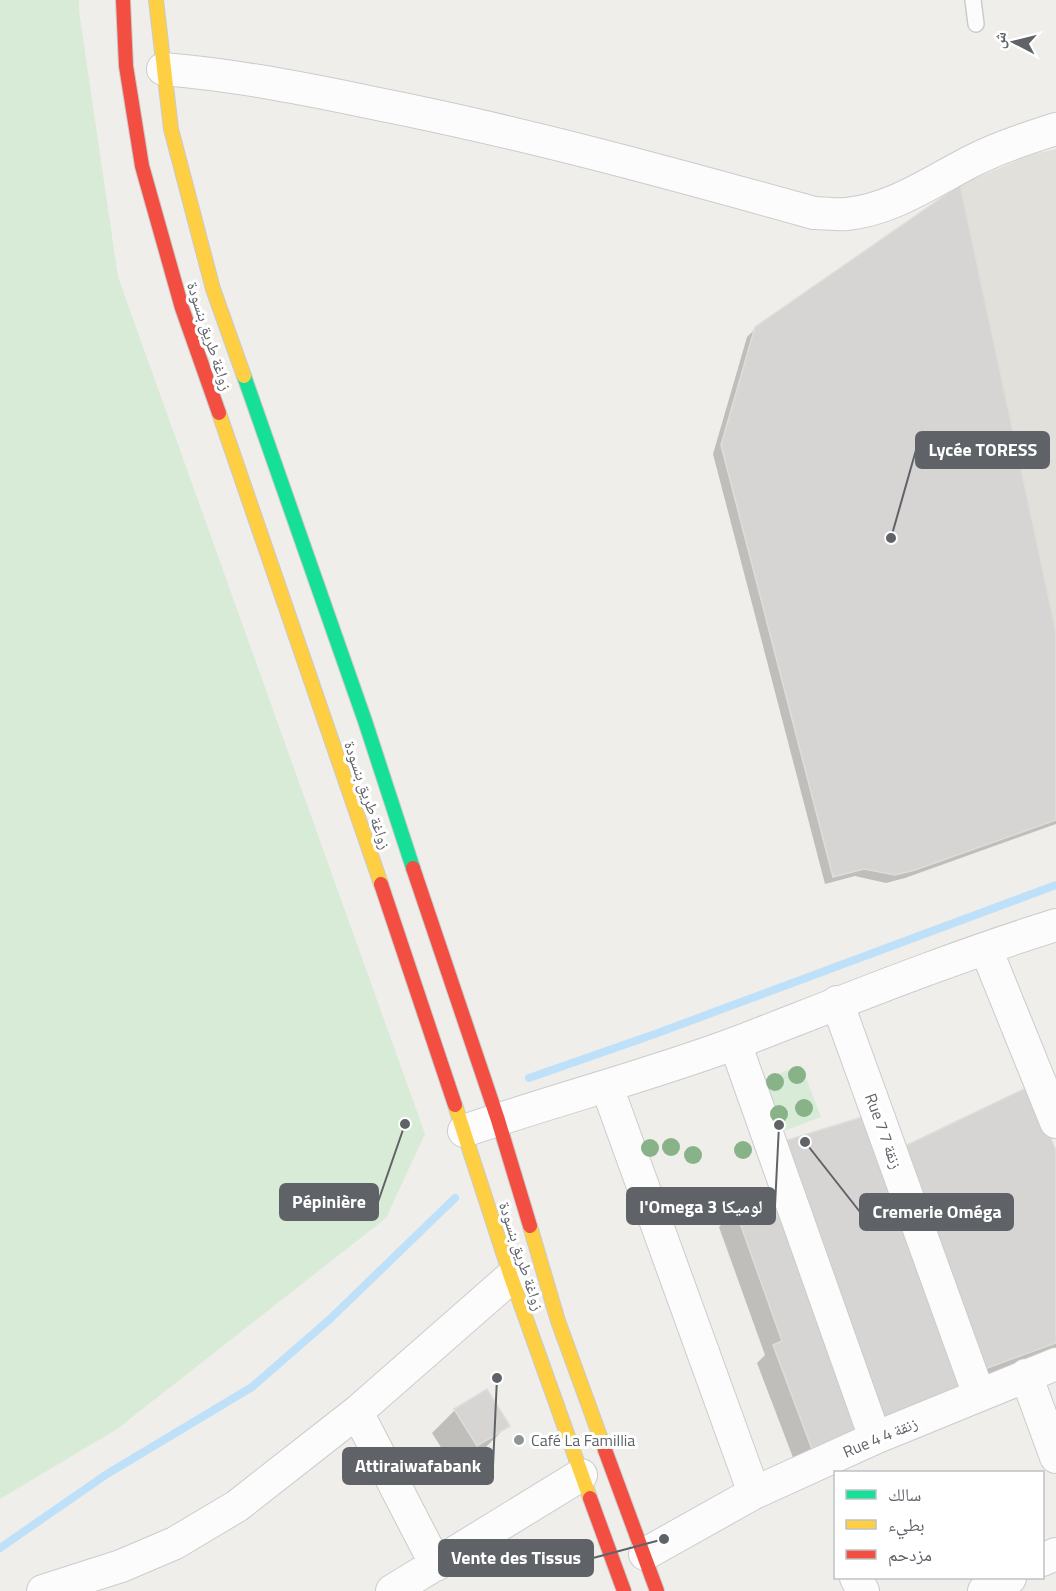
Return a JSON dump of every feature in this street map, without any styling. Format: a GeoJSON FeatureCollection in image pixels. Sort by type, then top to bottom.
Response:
{"type":"FeatureCollection","features":[{"type":"Feature","properties":{"kind":"main road","name":"زواغة طريق بنسودة"},"geometry":{"type":"LineString","coordinates":[[123,0],[126,66],[142,166],[182,308],[328,726],[511,1277],[624,1591]]}},
{"type":"Feature","properties":{"kind":"main road","name":"زواغة طريق بنسودة"},"geometry":{"type":"LineString","coordinates":[[156,0],[171,129],[213,289],[365,721],[498,1120],[558,1321],[657,1591]]}},
{"type":"Feature","properties":{"kind":"street"},"geometry":{"type":"LineString","coordinates":[[163,69],[216,73],[456,119],[625,160],[814,213],[846,214],[880,207],[924,188],[972,161],[1007,145],[1056,129]]}},
{"type":"Feature","properties":{"kind":"street"},"geometry":{"type":"LineString","coordinates":[[464,1131],[607,1087],[735,1043],[837,1002],[1056,926]]}},
{"type":"Feature","properties":{"kind":"street"},"geometry":{"type":"LineString","coordinates":[[986,949],[1056,1122]]}},
{"type":"Feature","properties":{"kind":"street","name":"Rue 7 زنقة 7"},"geometry":{"type":"LineString","coordinates":[[837,1002],[979,1395]]}},
{"type":"Feature","properties":{"kind":"street"},"geometry":{"type":"LineString","coordinates":[[735,1043],[875,1438]]}},
{"type":"Feature","properties":{"kind":"street"},"geometry":{"type":"LineString","coordinates":[[607,1087],[754,1493]]}},
{"type":"Feature","properties":{"kind":"street"},"geometry":{"type":"LineString","coordinates":[[43,1591],[121,1566],[175,1543],[237,1506],[357,1412],[511,1277]]}},
{"type":"Feature","properties":{"kind":"street","name":"Rue 4 زنقة 4"},"geometry":{"type":"LineString","coordinates":[[645,1554],[754,1493],[875,1438],[1056,1364]]}},
{"type":"Feature","properties":{"kind":"street"},"geometry":{"type":"LineString","coordinates":[[1026,1375],[1056,1456]]}},
{"type":"Feature","properties":{"kind":"street"},"geometry":{"type":"LineString","coordinates":[[357,1412],[436,1565]]}},
{"type":"Feature","properties":{"kind":"street"},"geometry":{"type":"LineString","coordinates":[[392,1591],[581,1475]]}},
{"type":"Feature","properties":{"kind":"street"},"geometry":{"type":"LineString","coordinates":[[984,1591],[1008,1579]]}},
{"type":"Feature","properties":{"kind":"lane"},"geometry":{"type":"LineString","coordinates":[[973,0],[976,24]]}},
{"type":"Feature","properties":{"kind":"shaded area"},"geometry":{"type":"Polygon","coordinates":[[[1056,149],[1056,632],[960,185],[1030,155],[1056,149]]]}},
{"type":"Feature","properties":{"kind":"green space"},"geometry":{"type":"Polygon","coordinates":[[[0,0],[79,0],[118,277],[425,1134],[386,1218],[117,1429],[0,1499],[0,0]]]}},
{"type":"Feature","properties":{"kind":"green space"},"geometry":{"type":"Polygon","coordinates":[[[801,1065],[821,1117],[781,1132],[761,1081],[801,1065]]]}},
{"type":"Feature","properties":{"kind":"building"},"geometry":{"type":"Polygon","coordinates":[[[960,185],[1056,632],[1056,820],[915,870],[895,875],[864,869],[833,877],[721,445],[755,327],[960,185]]]}},
{"type":"Feature","properties":{"kind":"building"},"geometry":{"type":"Polygon","coordinates":[[[1030,1086],[1056,1151],[1056,1343],[979,1371],[901,1148],[1030,1086]]]}},
{"type":"Feature","properties":{"kind":"building"},"geometry":{"type":"Polygon","coordinates":[[[869,1115],[965,1394],[875,1426],[778,1143],[869,1115]]]}},
{"type":"Feature","properties":{"kind":"building"},"geometry":{"type":"Polygon","coordinates":[[[778,1192],[867,1431],[813,1452],[773,1345],[782,1341],[735,1209],[778,1192]]]}},
{"type":"Feature","properties":{"kind":"building"},"geometry":{"type":"Polygon","coordinates":[[[487,1389],[510,1426],[477,1446],[454,1409],[487,1389]]]}},
{"type":"Feature","properties":{"kind":"waterway"},"geometry":{"type":"LineString","coordinates":[[529,1078],[655,1034],[1056,885]]}},
{"type":"Feature","properties":{"kind":"waterway"},"geometry":{"type":"LineString","coordinates":[[0,1548],[107,1474],[252,1387],[330,1319],[455,1198]]}},
{"type":"Feature","properties":{"kind":"traffic: fast"},"geometry":{"type":"LineString","coordinates":[[244,376],[365,721],[413,868]]}},
{"type":"Feature","properties":{"kind":"traffic: slow"},"geometry":{"type":"LineString","coordinates":[[156,0],[171,129],[213,289],[244,376]]}},
{"type":"Feature","properties":{"kind":"traffic: slow"},"geometry":{"type":"LineString","coordinates":[[219,413],[381,884]]}},
{"type":"Feature","properties":{"kind":"traffic: slow"},"geometry":{"type":"LineString","coordinates":[[455,1105],[511,1277],[590,1498]]}},
{"type":"Feature","properties":{"kind":"traffic: slow"},"geometry":{"type":"LineString","coordinates":[[530,1226],[558,1321],[605,1450]]}},
{"type":"Feature","properties":{"kind":"traffic: jam"},"geometry":{"type":"LineString","coordinates":[[123,0],[126,66],[142,166],[182,308],[219,413]]}},
{"type":"Feature","properties":{"kind":"traffic: jam"},"geometry":{"type":"LineString","coordinates":[[413,868],[498,1120],[530,1226]]}},
{"type":"Feature","properties":{"kind":"traffic: jam"},"geometry":{"type":"LineString","coordinates":[[381,884],[455,1105]]}},
{"type":"Feature","properties":{"kind":"traffic: jam"},"geometry":{"type":"LineString","coordinates":[[605,1450],[657,1591]]}},
{"type":"Feature","properties":{"kind":"traffic: jam"},"geometry":{"type":"LineString","coordinates":[[590,1498],[624,1591]]}},
{"type":"Feature","properties":{"kind":"place","name":"Lycée TORESS"},"geometry":{"type":"Point","coordinates":[891,538]}},
{"type":"Feature","properties":{"kind":"place","name":"Pépinière"},"geometry":{"type":"Point","coordinates":[405,1124]}},
{"type":"Feature","properties":{"kind":"place","name":"l'Omega 3 لوميكا"},"geometry":{"type":"Point","coordinates":[779,1125]}},
{"type":"Feature","properties":{"kind":"place","name":"Cremerie Oméga"},"geometry":{"type":"Point","coordinates":[805,1142]}},
{"type":"Feature","properties":{"kind":"place","name":"Attiraiwafabank"},"geometry":{"type":"Point","coordinates":[497,1378]}},
{"type":"Feature","properties":{"kind":"place","name":"Café La Famillia"},"geometry":{"type":"Point","coordinates":[519,1440]}},
{"type":"Feature","properties":{"kind":"place","name":"Vente des Tissus"},"geometry":{"type":"Point","coordinates":[664,1539]}}]}
